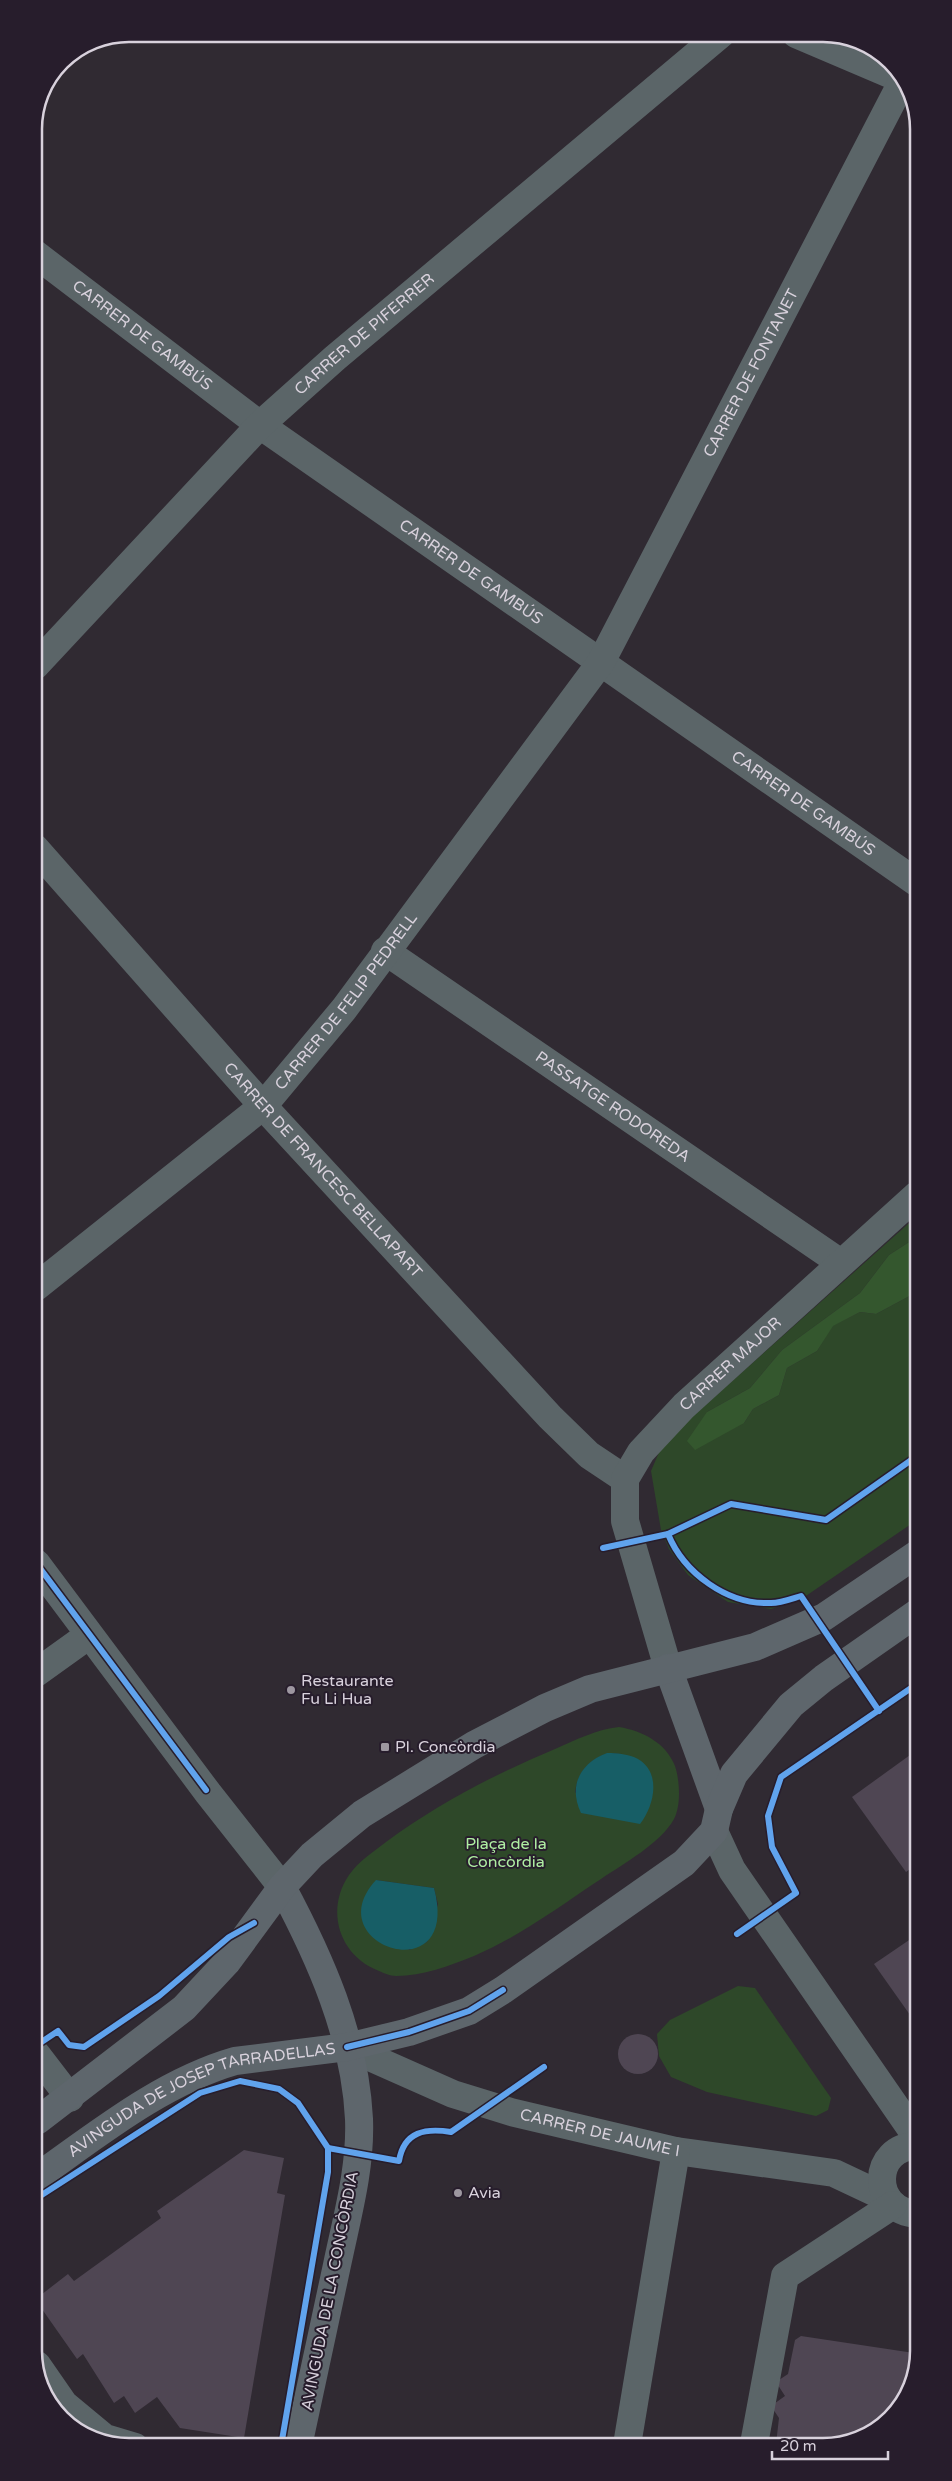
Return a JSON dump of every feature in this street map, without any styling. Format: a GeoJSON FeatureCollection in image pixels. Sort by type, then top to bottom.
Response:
{"type":"FeatureCollection","features":[{"type":"Feature","properties":{"kind":"main road"},"geometry":{"type":"LineString","coordinates":[[42,2117],[70,2098],[184,2008],[203,1990],[228,1962],[282,1887],[312,1855],[341,1830],[474,1745],[545,1708],[590,1688],[755,1647],[818,1620],[910,1559]]}},
{"type":"Feature","properties":{"kind":"main road"},"geometry":{"type":"LineString","coordinates":[[282,1887],[324,1971],[347,2047],[409,2032],[469,2010],[503,1990],[660,1882],[684,1863],[716,1820],[734,1774],[791,1705],[818,1682],[910,1618]]}},
{"type":"Feature","properties":{"kind":"main road"},"geometry":{"type":"LineString","coordinates":[[668,1668],[716,1820]]}},
{"type":"Feature","properties":{"kind":"main road","name":"AVINGUDA DE JOSEP TARRADELLAS"},"geometry":{"type":"LineString","coordinates":[[42,2174],[143,2105],[184,2081],[217,2066],[235,2061],[347,2047]]}},
{"type":"Feature","properties":{"kind":"main road","name":"AVINGUDA DE LA CONCÒRDIA"},"geometry":{"type":"LineString","coordinates":[[300,2438],[356,2180],[359,2120],[356,2088],[347,2047]]}},
{"type":"Feature","properties":{"kind":"street","name":"CARRER DE PIFERRER"},"geometry":{"type":"LineString","coordinates":[[43,658],[260,425],[335,358],[710,43]]}},
{"type":"Feature","properties":{"kind":"street"},"geometry":{"type":"LineString","coordinates":[[817,43],[889,74]]}},
{"type":"Feature","properties":{"kind":"street","name":"CARRER DE FONTANET"},"geometry":{"type":"LineString","coordinates":[[601,662],[899,88]]}},
{"type":"Feature","properties":{"kind":"street","name":"CARRER DE GAMBÚS"},"geometry":{"type":"LineString","coordinates":[[43,260],[260,425],[910,878]]}},
{"type":"Feature","properties":{"kind":"street","name":"CARRER DE FELIP PEDRELL"},"geometry":{"type":"LineString","coordinates":[[42,1281],[263,1106],[344,1008],[601,662]]}},
{"type":"Feature","properties":{"kind":"street","name":"CARRER DE FRANCESC BELLAPART"},"geometry":{"type":"LineString","coordinates":[[43,857],[263,1106],[550,1418],[589,1455],[625,1479]]}},
{"type":"Feature","properties":{"kind":"street","name":"PASSATGE RODOREDA"},"geometry":{"type":"LineString","coordinates":[[386,951],[841,1263]]}},
{"type":"Feature","properties":{"kind":"street","name":"CARRER MAJOR"},"geometry":{"type":"LineString","coordinates":[[668,1668],[638,1570],[624,1512],[625,1479],[641,1452],[684,1406],[910,1200]]}},
{"type":"Feature","properties":{"kind":"street"},"geometry":{"type":"LineString","coordinates":[[42,1572],[282,1887]]}},
{"type":"Feature","properties":{"kind":"street"},"geometry":{"type":"LineString","coordinates":[[42,1668],[89,1634]]}},
{"type":"Feature","properties":{"kind":"street"},"geometry":{"type":"LineString","coordinates":[[716,1820],[732,1870],[910,2127]]}},
{"type":"Feature","properties":{"kind":"street","name":"CARRER DE JAUME I"},"geometry":{"type":"LineString","coordinates":[[347,2047],[453,2094],[511,2112],[676,2151],[834,2174],[910,2214]]}},
{"type":"Feature","properties":{"kind":"street"},"geometry":{"type":"LineString","coordinates":[[42,2062],[70,2098]]}},
{"type":"Feature","properties":{"kind":"street"},"geometry":{"type":"LineString","coordinates":[[755,2438],[785,2276],[890,2202],[882,2187],[882,2172],[887,2161],[897,2151],[910,2146]]}},
{"type":"Feature","properties":{"kind":"street"},"geometry":{"type":"LineString","coordinates":[[628,2438],[676,2151]]}},
{"type":"Feature","properties":{"kind":"street","name":"CARRER DE JAUME I"},"geometry":{"type":"LineString","coordinates":[[834,2174],[887,2161]]}},
{"type":"Feature","properties":{"kind":"street"},"geometry":{"type":"LineString","coordinates":[[51,2388],[59,2403]]}},
{"type":"Feature","properties":{"kind":"street"},"geometry":{"type":"LineString","coordinates":[[67,2412],[97,2432]]}},
{"type":"Feature","properties":{"kind":"green space"},"geometry":{"type":"Polygon","coordinates":[[[910,1222],[910,1242],[889,1255],[860,1293],[782,1350],[750,1388],[707,1412],[744,1423],[753,1409],[779,1395],[787,1368],[817,1351],[832,1326],[860,1312],[876,1314],[910,1296],[910,1525],[800,1600],[771,1609],[728,1602],[688,1575],[669,1549],[661,1530],[651,1471],[660,1450],[674,1433],[910,1222]]]}},
{"type":"Feature","properties":{"kind":"green space"},"geometry":{"type":"Polygon","coordinates":[[[910,1242],[910,1296],[876,1314],[860,1312],[833,1326],[817,1351],[787,1368],[779,1395],[753,1409],[744,1423],[695,1450],[687,1441],[707,1412],[750,1388],[782,1350],[860,1293],[889,1255],[910,1242]]]}},
{"type":"Feature","properties":{"kind":"green space","name":"Plaça de la Concòrdia"},"geometry":{"type":"Polygon","coordinates":[[[619,1727],[653,1739],[666,1751],[675,1766],[679,1793],[676,1814],[668,1828],[651,1845],[555,1910],[507,1940],[474,1956],[436,1970],[406,1976],[394,1976],[365,1964],[354,1955],[340,1930],[337,1917],[338,1903],[349,1875],[362,1861],[426,1815],[489,1779],[587,1735],[619,1727]],[[608,1753],[589,1763],[578,1779],[575,1793],[622,1754],[608,1753]],[[376,1880],[409,1950],[427,1942],[438,1904],[434,1888],[376,1880]]]}},
{"type":"Feature","properties":{"kind":"green space"},"geometry":{"type":"Polygon","coordinates":[[[738,1986],[755,1988],[831,2098],[828,2110],[816,2116],[707,2092],[671,2077],[659,2056],[657,2034],[670,2020],[738,1986]]]}},
{"type":"Feature","properties":{"kind":"water"},"geometry":{"type":"Polygon","coordinates":[[[607,1753],[634,1757],[646,1765],[650,1773],[653,1781],[652,1799],[640,1824],[581,1813],[576,1794],[576,1785],[579,1777],[583,1769],[590,1763],[607,1753]]]}},
{"type":"Feature","properties":{"kind":"water"},"geometry":{"type":"Polygon","coordinates":[[[376,1880],[434,1888],[437,1921],[428,1940],[412,1949],[393,1948],[375,1939],[363,1924],[362,1904],[376,1880]]]}},
{"type":"Feature","properties":{"kind":"building"},"geometry":{"type":"Polygon","coordinates":[[[910,1755],[910,1869],[906,1872],[852,1797],[910,1755]]]}},
{"type":"Feature","properties":{"kind":"building"},"geometry":{"type":"Polygon","coordinates":[[[910,1939],[910,2015],[874,1964],[910,1939]]]}},
{"type":"Feature","properties":{"kind":"building"},"geometry":{"type":"Polygon","coordinates":[[[642,2034],[649,2037],[655,2043],[658,2054],[657,2062],[649,2071],[642,2074],[634,2074],[627,2071],[619,2062],[618,2050],[621,2043],[630,2035],[642,2034]]]}},
{"type":"Feature","properties":{"kind":"building"},"geometry":{"type":"Polygon","coordinates":[[[244,2150],[284,2158],[277,2193],[285,2195],[244,2438],[180,2428],[157,2397],[135,2413],[124,2396],[114,2403],[83,2354],[77,2359],[42,2309],[42,2294],[68,2274],[74,2281],[161,2218],[157,2211],[244,2150]]]}},
{"type":"Feature","properties":{"kind":"building"},"geometry":{"type":"Polygon","coordinates":[[[801,2336],[910,2352],[908,2369],[901,2390],[892,2405],[884,2413],[871,2424],[856,2432],[834,2438],[777,2438],[779,2418],[771,2406],[785,2396],[776,2382],[788,2374],[795,2340],[801,2336]]]}},
{"type":"Feature","properties":{"kind":"cycle path"},"geometry":{"type":"LineString","coordinates":[[603,1548],[668,1534],[731,1504],[826,1520],[910,1461]]}},
{"type":"Feature","properties":{"kind":"cycle path"},"geometry":{"type":"LineString","coordinates":[[668,1534],[685,1562],[709,1584],[723,1592],[739,1599],[771,1603],[782,1602],[801,1596],[879,1711]]}},
{"type":"Feature","properties":{"kind":"cycle path"},"geometry":{"type":"LineString","coordinates":[[42,1571],[206,1790]]}},
{"type":"Feature","properties":{"kind":"cycle path"},"geometry":{"type":"LineString","coordinates":[[737,1934],[796,1893],[772,1847],[768,1816],[781,1777],[910,1689]]}},
{"type":"Feature","properties":{"kind":"cycle path"},"geometry":{"type":"LineString","coordinates":[[42,2042],[58,2031],[69,2045],[84,2047],[159,1996],[229,1937],[254,1923]]}},
{"type":"Feature","properties":{"kind":"cycle path"},"geometry":{"type":"LineString","coordinates":[[347,2047],[409,2032],[469,2011],[503,1990]]}},
{"type":"Feature","properties":{"kind":"cycle path"},"geometry":{"type":"LineString","coordinates":[[282,2438],[328,2172],[328,2148],[399,2161],[406,2143],[411,2138],[425,2132],[451,2132],[544,2067]]}},
{"type":"Feature","properties":{"kind":"cycle path"},"geometry":{"type":"LineString","coordinates":[[42,2195],[200,2093],[240,2081],[279,2089],[298,2103],[328,2148]]}},
{"type":"Feature","properties":{"kind":"place","name":"Restaurante Fu Li Hua"},"geometry":{"type":"Point","coordinates":[291,1690]}},
{"type":"Feature","properties":{"kind":"place","name":"Pl. Concòrdia"},"geometry":{"type":"Point","coordinates":[385,1747]}},
{"type":"Feature","properties":{"kind":"place","name":"Avia"},"geometry":{"type":"Point","coordinates":[458,2193]}}]}
